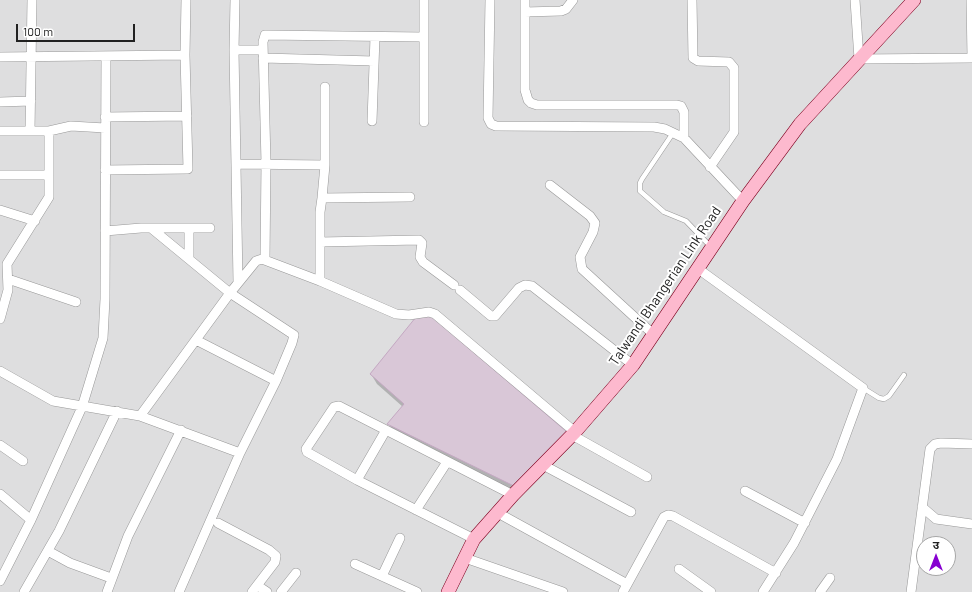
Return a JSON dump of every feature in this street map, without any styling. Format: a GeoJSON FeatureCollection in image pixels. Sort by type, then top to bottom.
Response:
{"type":"FeatureCollection","features":[{"type":"Feature","properties":{"kind":"street"},"geometry":{"type":"LineString","coordinates":[[30,131],[32,0]]}},
{"type":"Feature","properties":{"kind":"street"},"geometry":{"type":"LineString","coordinates":[[104,170],[188,169],[185,55],[186,0]]}},
{"type":"Feature","properties":{"kind":"street"},"geometry":{"type":"LineString","coordinates":[[234,0],[238,282]]}},
{"type":"Feature","properties":{"kind":"street"},"geometry":{"type":"LineString","coordinates":[[424,0],[424,122]]}},
{"type":"Feature","properties":{"kind":"street"},"geometry":{"type":"LineString","coordinates":[[490,0],[488,118],[490,124],[496,126],[654,128],[673,133],[684,138],[743,201]]}},
{"type":"Feature","properties":{"kind":"street"},"geometry":{"type":"LineString","coordinates":[[525,0],[525,90],[526,96],[531,103],[537,105],[677,105],[681,106],[684,112],[684,138]]}},
{"type":"Feature","properties":{"kind":"street"},"geometry":{"type":"LineString","coordinates":[[525,12],[561,11],[566,9],[573,0]]}},
{"type":"Feature","properties":{"kind":"street"},"geometry":{"type":"LineString","coordinates":[[692,0],[693,58],[698,61],[729,62],[734,68],[734,132],[710,166]]}},
{"type":"Feature","properties":{"kind":"street"},"geometry":{"type":"LineString","coordinates":[[855,0],[860,59],[972,58],[971,0]]}},
{"type":"Feature","properties":{"kind":"street","name":"Talwandi Bhangerian Link Road"},"geometry":{"type":"LineString","coordinates":[[448,592],[474,539],[514,495],[574,434],[633,364],[743,201],[800,124],[914,0]]}},
{"type":"Feature","properties":{"kind":"street"},"geometry":{"type":"LineString","coordinates":[[265,259],[266,163],[263,38],[268,34],[423,37]]}},
{"type":"Feature","properties":{"kind":"street"},"geometry":{"type":"LineString","coordinates":[[372,121],[375,36]]}},
{"type":"Feature","properties":{"kind":"street"},"geometry":{"type":"LineString","coordinates":[[234,50],[263,54],[374,61]]}},
{"type":"Feature","properties":{"kind":"street"},"geometry":{"type":"LineString","coordinates":[[0,57],[185,55]]}},
{"type":"Feature","properties":{"kind":"street"},"geometry":{"type":"LineString","coordinates":[[0,581],[31,520],[82,407],[104,332],[106,56]]}},
{"type":"Feature","properties":{"kind":"street"},"geometry":{"type":"LineString","coordinates":[[320,281],[320,242],[325,164],[325,87]]}},
{"type":"Feature","properties":{"kind":"street"},"geometry":{"type":"LineString","coordinates":[[0,102],[31,101]]}},
{"type":"Feature","properties":{"kind":"street"},"geometry":{"type":"LineString","coordinates":[[105,117],[187,116]]}},
{"type":"Feature","properties":{"kind":"street"},"geometry":{"type":"LineString","coordinates":[[0,131],[49,130],[71,126],[105,128]]}},
{"type":"Feature","properties":{"kind":"street"},"geometry":{"type":"LineString","coordinates":[[0,319],[8,290],[8,279],[3,268],[35,221],[49,197],[49,130]]}},
{"type":"Feature","properties":{"kind":"street"},"geometry":{"type":"LineString","coordinates":[[237,164],[325,164]]}},
{"type":"Feature","properties":{"kind":"street"},"geometry":{"type":"LineString","coordinates":[[0,175],[49,175]]}},
{"type":"Feature","properties":{"kind":"street"},"geometry":{"type":"LineString","coordinates":[[550,185],[590,216],[596,223],[596,227],[580,257],[582,269],[653,334]]}},
{"type":"Feature","properties":{"kind":"street"},"geometry":{"type":"LineString","coordinates":[[322,198],[410,198]]}},
{"type":"Feature","properties":{"kind":"street"},"geometry":{"type":"LineString","coordinates":[[0,210],[35,221]]}},
{"type":"Feature","properties":{"kind":"street"},"geometry":{"type":"LineString","coordinates":[[105,231],[151,228],[210,228]]}},
{"type":"Feature","properties":{"kind":"street"},"geometry":{"type":"LineString","coordinates":[[151,228],[230,293],[294,335],[276,381],[240,453],[179,592]]}},
{"type":"Feature","properties":{"kind":"street"},"geometry":{"type":"LineString","coordinates":[[189,228],[189,259]]}},
{"type":"Feature","properties":{"kind":"street"},"geometry":{"type":"LineString","coordinates":[[320,242],[419,240],[422,243],[421,259],[491,316],[495,316],[519,288],[525,285],[532,286],[633,364]]}},
{"type":"Feature","properties":{"kind":"street"},"geometry":{"type":"LineString","coordinates":[[140,416],[238,282],[256,261],[265,259],[400,315],[429,312],[436,314],[574,434],[647,477]]}},
{"type":"Feature","properties":{"kind":"street"},"geometry":{"type":"LineString","coordinates":[[697,268],[863,388],[837,459],[805,523],[776,573],[763,592]]}},
{"type":"Feature","properties":{"kind":"street"},"geometry":{"type":"LineString","coordinates":[[8,279],[76,302]]}},
{"type":"Feature","properties":{"kind":"street"},"geometry":{"type":"LineString","coordinates":[[196,340],[276,381]]}},
{"type":"Feature","properties":{"kind":"street"},"geometry":{"type":"LineString","coordinates":[[0,371],[49,399],[82,407],[116,411],[140,416],[240,453]]}},
{"type":"Feature","properties":{"kind":"street"},"geometry":{"type":"LineString","coordinates":[[474,539],[356,480],[308,453],[306,449],[336,405],[446,462],[514,495]]}},
{"type":"Feature","properties":{"kind":"street"},"geometry":{"type":"LineString","coordinates":[[24,592],[48,551],[116,411]]}},
{"type":"Feature","properties":{"kind":"street"},"geometry":{"type":"LineString","coordinates":[[107,592],[128,536],[181,430]]}},
{"type":"Feature","properties":{"kind":"street"},"geometry":{"type":"LineString","coordinates":[[356,480],[386,430]]}},
{"type":"Feature","properties":{"kind":"street"},"geometry":{"type":"LineString","coordinates":[[911,592],[929,454],[932,445],[941,443],[972,444]]}},
{"type":"Feature","properties":{"kind":"street"},"geometry":{"type":"LineString","coordinates":[[0,445],[23,461]]}},
{"type":"Feature","properties":{"kind":"street"},"geometry":{"type":"LineString","coordinates":[[416,510],[446,462]]}},
{"type":"Feature","properties":{"kind":"street"},"geometry":{"type":"LineString","coordinates":[[543,465],[631,512]]}},
{"type":"Feature","properties":{"kind":"street"},"geometry":{"type":"LineString","coordinates":[[745,491],[805,523]]}},
{"type":"Feature","properties":{"kind":"street"},"geometry":{"type":"LineString","coordinates":[[1,497],[31,520]]}},
{"type":"Feature","properties":{"kind":"street"},"geometry":{"type":"LineString","coordinates":[[922,507],[936,519],[972,524]]}},
{"type":"Feature","properties":{"kind":"street"},"geometry":{"type":"LineString","coordinates":[[498,513],[624,590],[664,517],[668,515],[776,573]]}},
{"type":"Feature","properties":{"kind":"street"},"geometry":{"type":"LineString","coordinates":[[218,523],[269,550],[276,556],[275,562],[255,589],[268,592]]}},
{"type":"Feature","properties":{"kind":"street"},"geometry":{"type":"LineString","coordinates":[[382,576],[400,538]]}},
{"type":"Feature","properties":{"kind":"street"},"geometry":{"type":"LineString","coordinates":[[48,551],[70,563],[112,578]]}},
{"type":"Feature","properties":{"kind":"street"},"geometry":{"type":"LineString","coordinates":[[465,558],[563,592]]}},
{"type":"Feature","properties":{"kind":"street"},"geometry":{"type":"LineString","coordinates":[[355,564],[417,592]]}},
{"type":"Feature","properties":{"kind":"street"},"geometry":{"type":"LineString","coordinates":[[678,569],[711,592]]}},
{"type":"Feature","properties":{"kind":"street"},"geometry":{"type":"LineString","coordinates":[[281,592],[296,573]]}},
{"type":"Feature","properties":{"kind":"street"},"geometry":{"type":"LineString","coordinates":[[820,592],[830,578]]}},
{"type":"Feature","properties":{"kind":"lane"},"geometry":{"type":"LineString","coordinates":[[673,133],[642,179],[640,183],[640,191],[664,212],[686,221],[711,247]]}},
{"type":"Feature","properties":{"kind":"lane"},"geometry":{"type":"LineString","coordinates":[[863,388],[879,398],[884,399],[889,396],[904,375]]}},
{"type":"Feature","properties":{"kind":"shaded area"},"geometry":{"type":"Polygon","coordinates":[[[0,0],[972,0],[972,592],[0,592],[0,0]]]}},
{"type":"Feature","properties":{"kind":"building"},"geometry":{"type":"Polygon","coordinates":[[[431,316],[567,432],[514,486],[387,424],[404,404],[370,374],[416,317],[431,316]]]}}]}
